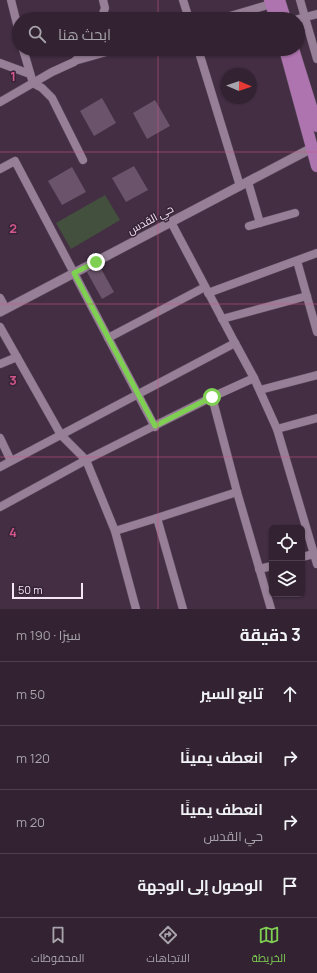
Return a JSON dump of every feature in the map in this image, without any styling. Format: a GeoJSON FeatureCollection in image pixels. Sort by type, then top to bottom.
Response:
{"type":"FeatureCollection","features":[{"type":"Feature","properties":{"kind":"main road"},"geometry":{"type":"LineString","coordinates":[[273,1],[275,12]]}},
{"type":"Feature","properties":{"kind":"main road"},"geometry":{"type":"LineString","coordinates":[[273,1],[280,12]]}},
{"type":"Feature","properties":{"kind":"main road"},"geometry":{"type":"LineString","coordinates":[[287,56],[314,148],[317,166]]}},
{"type":"Feature","properties":{"kind":"main road"},"geometry":{"type":"LineString","coordinates":[[295,56],[317,126]]}},
{"type":"Feature","properties":{"kind":"street"},"geometry":{"type":"LineString","coordinates":[[10,0],[13,12]]}},
{"type":"Feature","properties":{"kind":"street"},"geometry":{"type":"LineString","coordinates":[[103,0],[105,8],[104,12]]}},
{"type":"Feature","properties":{"kind":"street"},"geometry":{"type":"LineString","coordinates":[[183,0],[186,12]]}},
{"type":"Feature","properties":{"kind":"street"},"geometry":{"type":"LineString","coordinates":[[300,0],[301,12]]}},
{"type":"Feature","properties":{"kind":"street"},"geometry":{"type":"LineString","coordinates":[[241,12],[273,1]]}},
{"type":"Feature","properties":{"kind":"street"},"geometry":{"type":"LineString","coordinates":[[305,17],[317,14]]}},
{"type":"Feature","properties":{"kind":"street"},"geometry":{"type":"LineString","coordinates":[[305,28],[317,59]]}},
{"type":"Feature","properties":{"kind":"street"},"geometry":{"type":"LineString","coordinates":[[25,56],[33,83],[42,88],[52,98],[83,160]]}},
{"type":"Feature","properties":{"kind":"street"},"geometry":{"type":"LineString","coordinates":[[74,62],[80,56]]}},
{"type":"Feature","properties":{"kind":"street"},"geometry":{"type":"LineString","coordinates":[[0,102],[74,62],[94,56]]}},
{"type":"Feature","properties":{"kind":"street"},"geometry":{"type":"LineString","coordinates":[[200,56],[244,184],[260,223]]}},
{"type":"Feature","properties":{"kind":"street"},"geometry":{"type":"LineString","coordinates":[[0,63],[30,74]]}},
{"type":"Feature","properties":{"kind":"street","name":"حي القدس"},"geometry":{"type":"LineString","coordinates":[[3,310],[314,148]]}},
{"type":"Feature","properties":{"kind":"street"},"geometry":{"type":"LineString","coordinates":[[0,169],[15,161],[155,426]]}},
{"type":"Feature","properties":{"kind":"street"},"geometry":{"type":"LineString","coordinates":[[248,226],[295,213]]}},
{"type":"Feature","properties":{"kind":"street"},"geometry":{"type":"LineString","coordinates":[[171,222],[260,390],[276,429],[317,564]]}},
{"type":"Feature","properties":{"kind":"street"},"geometry":{"type":"LineString","coordinates":[[108,338],[207,290],[317,253]]}},
{"type":"Feature","properties":{"kind":"street"},"geometry":{"type":"LineString","coordinates":[[297,260],[317,332]]}},
{"type":"Feature","properties":{"kind":"street"},"geometry":{"type":"LineString","coordinates":[[222,319],[307,296]]}},
{"type":"Feature","properties":{"kind":"street"},"geometry":{"type":"LineString","coordinates":[[0,298],[3,310]]}},
{"type":"Feature","properties":{"kind":"street"},"geometry":{"type":"LineString","coordinates":[[0,327],[61,435],[86,460],[115,531],[136,609]]}},
{"type":"Feature","properties":{"kind":"street"},"geometry":{"type":"LineString","coordinates":[[0,467],[234,342]]}},
{"type":"Feature","properties":{"kind":"street"},"geometry":{"type":"LineString","coordinates":[[0,364],[17,357]]}},
{"type":"Feature","properties":{"kind":"street"},"geometry":{"type":"LineString","coordinates":[[260,390],[317,375]]}},
{"type":"Feature","properties":{"kind":"street"},"geometry":{"type":"LineString","coordinates":[[0,507],[86,460],[212,397],[254,378]]}},
{"type":"Feature","properties":{"kind":"street"},"geometry":{"type":"LineString","coordinates":[[212,397],[237,492],[271,609]]}},
{"type":"Feature","properties":{"kind":"street"},"geometry":{"type":"LineString","coordinates":[[276,429],[317,418]]}},
{"type":"Feature","properties":{"kind":"street"},"geometry":{"type":"LineString","coordinates":[[0,438],[11,461]]}},
{"type":"Feature","properties":{"kind":"street"},"geometry":{"type":"LineString","coordinates":[[115,531],[237,492]]}},
{"type":"Feature","properties":{"kind":"street"},"geometry":{"type":"LineString","coordinates":[[156,518],[184,609]]}},
{"type":"Feature","properties":{"kind":"street"},"geometry":{"type":"LineString","coordinates":[[305,556],[314,554]]}},
{"type":"Feature","properties":{"kind":"street"},"geometry":{"type":"LineString","coordinates":[[259,569],[269,567]]}},
{"type":"Feature","properties":{"kind":"green space"},"geometry":{"type":"Polygon","coordinates":[[[105,195],[120,220],[71,249],[56,223],[105,195]]]}},
{"type":"Feature","properties":{"kind":"building"},"geometry":{"type":"Polygon","coordinates":[[[102,98],[116,123],[94,136],[80,111],[102,98]]]}},
{"type":"Feature","properties":{"kind":"building"},"geometry":{"type":"Polygon","coordinates":[[[155,100],[170,126],[147,139],[133,113],[155,100]]]}},
{"type":"Feature","properties":{"kind":"building"},"geometry":{"type":"Polygon","coordinates":[[[134,166],[148,190],[126,202],[112,178],[134,166]]]}},
{"type":"Feature","properties":{"kind":"building"},"geometry":{"type":"Polygon","coordinates":[[[72,167],[86,192],[62,205],[48,181],[72,167]]]}},
{"type":"Feature","properties":{"kind":"building"},"geometry":{"type":"Polygon","coordinates":[[[99,265],[114,292],[102,299],[87,272],[99,265]]]}},
{"type":"Feature","properties":{"kind":"route"},"geometry":{"type":"LineString","coordinates":[[96,262],[74,273],[155,426],[212,397]]}}]}
